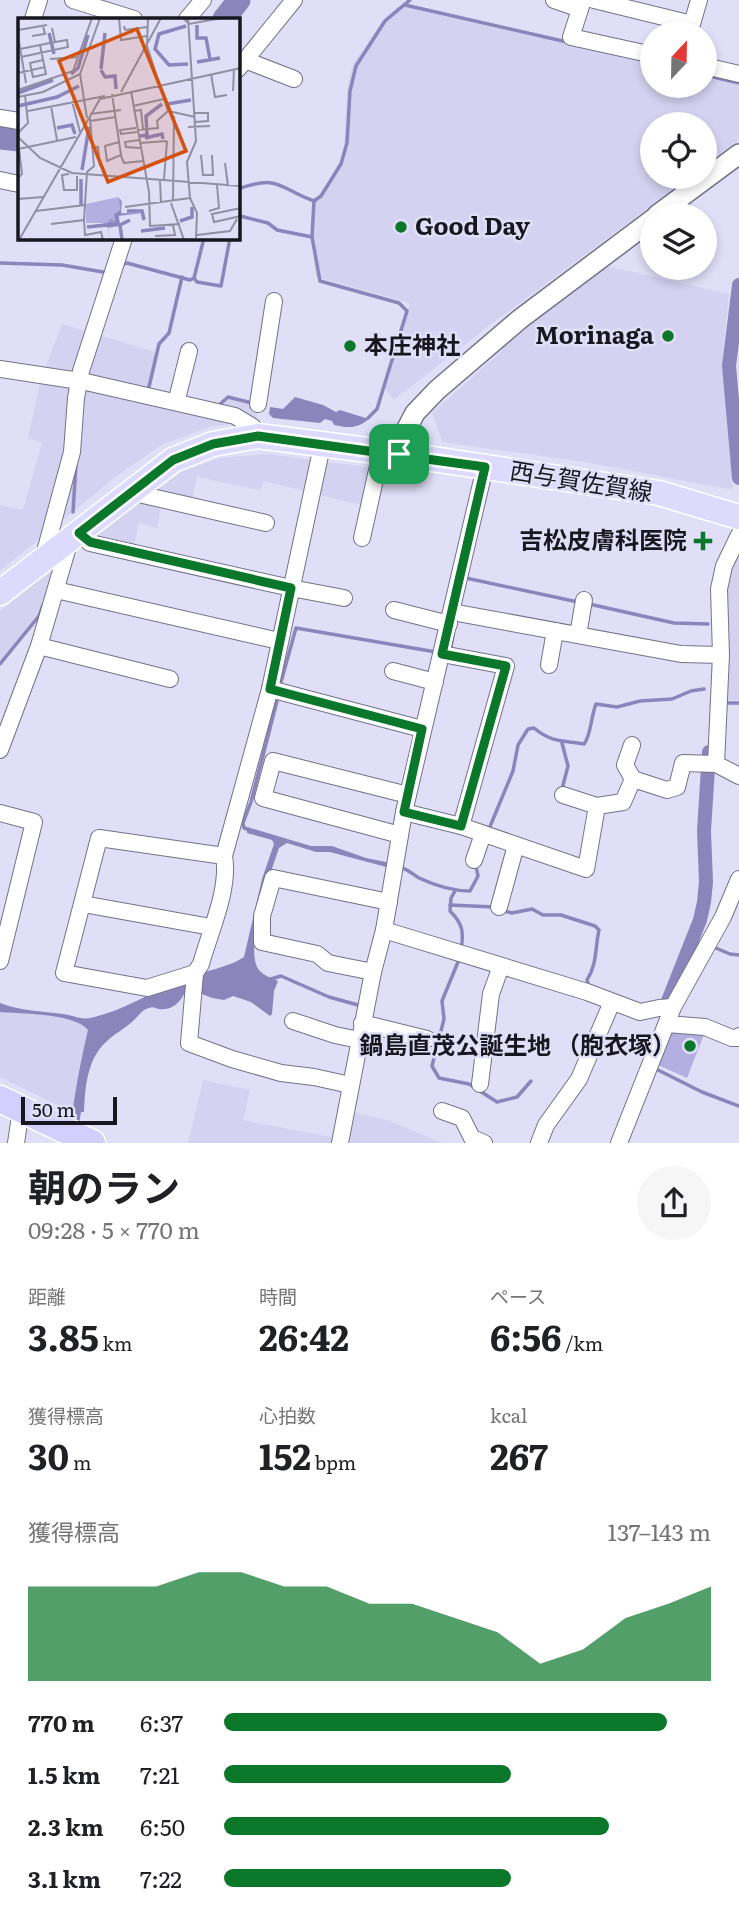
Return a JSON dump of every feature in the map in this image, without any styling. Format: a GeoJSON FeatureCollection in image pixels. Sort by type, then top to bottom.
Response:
{"type":"FeatureCollection","features":[{"type":"Feature","properties":{"kind":"highway"},"geometry":{"type":"LineString","coordinates":[[10,1104],[92,1143]]}},
{"type":"Feature","properties":{"kind":"main road","name":"西与賀佐賀線"},"geometry":{"type":"LineString","coordinates":[[0,593],[173,460],[213,444],[258,436],[659,493],[729,514]]}},
{"type":"Feature","properties":{"kind":"street"},"geometry":{"type":"LineString","coordinates":[[33,18],[39,0]]}},
{"type":"Feature","properties":{"kind":"street"},"geometry":{"type":"LineString","coordinates":[[188,18],[203,0]]}},
{"type":"Feature","properties":{"kind":"street"},"geometry":{"type":"LineString","coordinates":[[294,0],[242,65],[294,79]]}},
{"type":"Feature","properties":{"kind":"street"},"geometry":{"type":"LineString","coordinates":[[554,0],[586,3],[692,24],[699,0]]}},
{"type":"Feature","properties":{"kind":"street"},"geometry":{"type":"LineString","coordinates":[[79,2],[131,18]]}},
{"type":"Feature","properties":{"kind":"street"},"geometry":{"type":"LineString","coordinates":[[586,3],[571,37],[640,52]]}},
{"type":"Feature","properties":{"kind":"street"},"geometry":{"type":"LineString","coordinates":[[718,69],[739,74]]}},
{"type":"Feature","properties":{"kind":"street"},"geometry":{"type":"LineString","coordinates":[[0,118],[18,121]]}},
{"type":"Feature","properties":{"kind":"street"},"geometry":{"type":"LineString","coordinates":[[673,203],[739,154]]}},
{"type":"Feature","properties":{"kind":"street"},"geometry":{"type":"LineString","coordinates":[[0,180],[18,184]]}},
{"type":"Feature","properties":{"kind":"street"},"geometry":{"type":"LineString","coordinates":[[362,538],[378,466],[405,432],[415,413],[437,390],[520,319],[640,229]]}},
{"type":"Feature","properties":{"kind":"street"},"geometry":{"type":"LineString","coordinates":[[43,559],[72,452],[79,382],[123,240]]}},
{"type":"Feature","properties":{"kind":"street"},"geometry":{"type":"LineString","coordinates":[[258,404],[274,301]]}},
{"type":"Feature","properties":{"kind":"street"},"geometry":{"type":"LineString","coordinates":[[178,395],[189,351]]}},
{"type":"Feature","properties":{"kind":"street"},"geometry":{"type":"LineString","coordinates":[[0,369],[79,382],[235,416],[253,427],[258,436]]}},
{"type":"Feature","properties":{"kind":"street"},"geometry":{"type":"LineString","coordinates":[[323,446],[270,689],[224,856],[226,865],[223,892],[194,982],[189,1043],[281,1073],[350,1085]]}},
{"type":"Feature","properties":{"kind":"street"},"geometry":{"type":"LineString","coordinates":[[340,1143],[362,1023],[384,930],[404,812],[485,467]]}},
{"type":"Feature","properties":{"kind":"street"},"geometry":{"type":"LineString","coordinates":[[134,490],[143,495],[265,523]]}},
{"type":"Feature","properties":{"kind":"street"},"geometry":{"type":"LineString","coordinates":[[711,764],[714,655],[720,581],[739,535]]}},
{"type":"Feature","properties":{"kind":"street"},"geometry":{"type":"LineString","coordinates":[[0,750],[75,537],[344,598]]}},
{"type":"Feature","properties":{"kind":"street"},"geometry":{"type":"LineString","coordinates":[[56,590],[279,641]]}},
{"type":"Feature","properties":{"kind":"street"},"geometry":{"type":"LineString","coordinates":[[578,635],[584,602]]}},
{"type":"Feature","properties":{"kind":"street"},"geometry":{"type":"LineString","coordinates":[[394,610],[555,631],[681,654],[714,655]]}},
{"type":"Feature","properties":{"kind":"street"},"geometry":{"type":"LineString","coordinates":[[549,665],[555,631]]}},
{"type":"Feature","properties":{"kind":"street"},"geometry":{"type":"LineString","coordinates":[[38,646],[170,679]]}},
{"type":"Feature","properties":{"kind":"street"},"geometry":{"type":"LineString","coordinates":[[442,654],[506,666],[461,826]]}},
{"type":"Feature","properties":{"kind":"street"},"geometry":{"type":"LineString","coordinates":[[393,671],[435,682]]}},
{"type":"Feature","properties":{"kind":"street"},"geometry":{"type":"LineString","coordinates":[[270,689],[422,729]]}},
{"type":"Feature","properties":{"kind":"street"},"geometry":{"type":"LineString","coordinates":[[632,745],[625,765],[633,779],[667,790],[677,787],[683,763],[711,764],[739,776]]}},
{"type":"Feature","properties":{"kind":"street"},"geometry":{"type":"LineString","coordinates":[[400,835],[263,798],[273,761],[408,795]]}},
{"type":"Feature","properties":{"kind":"street"},"geometry":{"type":"LineString","coordinates":[[563,795],[597,806],[623,802],[633,779]]}},
{"type":"Feature","properties":{"kind":"street"},"geometry":{"type":"LineString","coordinates":[[404,812],[461,826],[586,869],[597,806]]}},
{"type":"Feature","properties":{"kind":"street"},"geometry":{"type":"LineString","coordinates":[[0,813],[34,822],[0,961]]}},
{"type":"Feature","properties":{"kind":"street"},"geometry":{"type":"LineString","coordinates":[[474,860],[487,835]]}},
{"type":"Feature","properties":{"kind":"street"},"geometry":{"type":"LineString","coordinates":[[194,982],[147,988],[64,973],[99,838],[224,856]]}},
{"type":"Feature","properties":{"kind":"street"},"geometry":{"type":"LineString","coordinates":[[499,907],[516,845]]}},
{"type":"Feature","properties":{"kind":"street"},"geometry":{"type":"LineString","coordinates":[[373,972],[328,963],[317,954],[262,942],[262,916],[273,878],[389,902]]}},
{"type":"Feature","properties":{"kind":"street"},"geometry":{"type":"LineString","coordinates":[[619,1143],[667,1024],[666,1007],[707,946],[739,879]]}},
{"type":"Feature","properties":{"kind":"street"},"geometry":{"type":"LineString","coordinates":[[83,904],[211,926]]}},
{"type":"Feature","properties":{"kind":"street"},"geometry":{"type":"LineString","coordinates":[[384,930],[461,952],[640,1013],[666,1007]]}},
{"type":"Feature","properties":{"kind":"street"},"geometry":{"type":"LineString","coordinates":[[480,1084],[491,993],[501,966]]}},
{"type":"Feature","properties":{"kind":"street"},"geometry":{"type":"LineString","coordinates":[[539,1143],[546,1125],[579,1079],[612,1002]]}},
{"type":"Feature","properties":{"kind":"street"},"geometry":{"type":"LineString","coordinates":[[293,1021],[359,1040]]}},
{"type":"Feature","properties":{"kind":"street"},"geometry":{"type":"LineString","coordinates":[[362,1023],[427,1039]]}},
{"type":"Feature","properties":{"kind":"street"},"geometry":{"type":"LineString","coordinates":[[667,1024],[705,1027],[732,1038],[739,1036]]}},
{"type":"Feature","properties":{"kind":"street"},"geometry":{"type":"LineString","coordinates":[[10,1104],[16,1143]]}},
{"type":"Feature","properties":{"kind":"street"},"geometry":{"type":"LineString","coordinates":[[442,1111],[463,1118],[472,1138],[484,1143]]}},
{"type":"Feature","properties":{"kind":"shaded area"},"geometry":{"type":"Polygon","coordinates":[[[403,3],[640,57],[640,98],[718,98],[718,75],[739,80],[739,140],[717,156],[717,112],[640,112],[640,189],[674,189],[655,203],[640,203],[640,214],[394,400],[384,388],[410,303],[316,277],[311,234],[313,199],[320,195],[341,159],[347,89],[353,64],[386,16],[403,3]]]}},
{"type":"Feature","properties":{"kind":"shaded area"},"geometry":{"type":"Polygon","coordinates":[[[607,266],[640,274],[640,280],[668,280],[729,294],[723,355],[733,490],[590,463],[442,442],[432,413],[502,351],[504,343],[607,266]]]}},
{"type":"Feature","properties":{"kind":"shaded area"},"geometry":{"type":"Polygon","coordinates":[[[62,324],[159,353],[147,402],[213,413],[227,397],[258,403],[256,420],[210,427],[163,444],[118,475],[0,571],[0,505],[23,510],[42,443],[28,438],[41,379],[62,324]]]}},
{"type":"Feature","properties":{"kind":"shaded area"},"geometry":{"type":"Polygon","coordinates":[[[295,397],[323,405],[336,412],[340,410],[369,419],[360,425],[348,427],[334,425],[332,421],[325,419],[320,423],[273,418],[269,414],[270,407],[283,409],[295,397]]]}},
{"type":"Feature","properties":{"kind":"shaded area"},"geometry":{"type":"Polygon","coordinates":[[[267,454],[382,469],[373,508],[264,481],[260,490],[197,477],[190,507],[163,499],[157,528],[139,523],[133,550],[88,541],[181,472],[219,458],[267,454]]]}},
{"type":"Feature","properties":{"kind":"shaded area"},"geometry":{"type":"Polygon","coordinates":[[[739,539],[739,700],[722,700],[721,589],[739,539]]]}},
{"type":"Feature","properties":{"kind":"shaded area"},"geometry":{"type":"Polygon","coordinates":[[[59,564],[47,610],[0,663],[0,611],[59,564]]]}},
{"type":"Feature","properties":{"kind":"shaded area"},"geometry":{"type":"Polygon","coordinates":[[[247,827],[311,846],[332,846],[366,858],[391,863],[390,868],[287,843],[279,848],[260,911],[254,946],[259,970],[278,981],[274,991],[272,1014],[270,1016],[251,1002],[233,996],[224,1000],[212,998],[187,988],[173,1006],[144,1010],[106,1042],[95,1057],[88,1074],[84,1112],[81,1112],[76,1143],[68,1143],[88,1030],[81,1024],[60,1017],[0,1012],[0,1003],[23,1009],[90,1018],[115,1011],[191,976],[231,964],[244,957],[262,879],[274,844],[272,840],[247,833],[247,827]]]}},
{"type":"Feature","properties":{"kind":"shaded area"},"geometry":{"type":"Polygon","coordinates":[[[0,1009],[66,1016],[98,1026],[76,1114],[0,1077],[0,1009]]]}},
{"type":"Feature","properties":{"kind":"shaded area"},"geometry":{"type":"Polygon","coordinates":[[[671,1032],[705,1032],[687,1078],[658,1065],[671,1032]]]}},
{"type":"Feature","properties":{"kind":"shaded area"},"geometry":{"type":"Polygon","coordinates":[[[203,1080],[250,1090],[243,1120],[336,1138],[342,1109],[390,1121],[442,1143],[188,1143],[203,1080]]]}},
{"type":"Feature","properties":{"kind":"waterway"},"geometry":{"type":"LineString","coordinates":[[225,18],[239,0]]}},
{"type":"Feature","properties":{"kind":"waterway"},"geometry":{"type":"LineString","coordinates":[[314,201],[321,196],[341,164],[347,143],[350,91],[356,66],[385,21],[410,0]]}},
{"type":"Feature","properties":{"kind":"waterway"},"geometry":{"type":"LineString","coordinates":[[405,5],[567,42]]}},
{"type":"Feature","properties":{"kind":"waterway"},"geometry":{"type":"LineString","coordinates":[[718,78],[739,83]]}},
{"type":"Feature","properties":{"kind":"waterway"},"geometry":{"type":"LineString","coordinates":[[0,138],[18,140]]}},
{"type":"Feature","properties":{"kind":"waterway"},"geometry":{"type":"LineString","coordinates":[[240,188],[263,183],[278,184],[314,201]]}},
{"type":"Feature","properties":{"kind":"waterway"},"geometry":{"type":"LineString","coordinates":[[314,201],[312,237],[320,281],[399,303],[407,311],[377,409],[368,418]]}},
{"type":"Feature","properties":{"kind":"waterway"},"geometry":{"type":"LineString","coordinates":[[240,216],[268,223],[277,230],[312,237]]}},
{"type":"Feature","properties":{"kind":"waterway"},"geometry":{"type":"LineString","coordinates":[[122,265],[127,263],[190,280],[194,278],[204,240]]}},
{"type":"Feature","properties":{"kind":"waterway"},"geometry":{"type":"LineString","coordinates":[[194,278],[197,282],[221,286],[230,240]]}},
{"type":"Feature","properties":{"kind":"waterway"},"geometry":{"type":"LineString","coordinates":[[0,263],[62,265],[109,273]]}},
{"type":"Feature","properties":{"kind":"waterway"},"geometry":{"type":"LineString","coordinates":[[148,391],[159,344],[169,333],[182,277]]}},
{"type":"Feature","properties":{"kind":"waterway"},"geometry":{"type":"LineString","coordinates":[[739,285],[729,366],[739,478]]}},
{"type":"Feature","properties":{"kind":"waterway"},"geometry":{"type":"LineString","coordinates":[[219,405],[228,397],[252,403]]}},
{"type":"Feature","properties":{"kind":"waterway"},"geometry":{"type":"LineString","coordinates":[[73,512],[76,465]]}},
{"type":"Feature","properties":{"kind":"waterway"},"geometry":{"type":"LineString","coordinates":[[465,581],[466,578],[578,602]]}},
{"type":"Feature","properties":{"kind":"waterway"},"geometry":{"type":"LineString","coordinates":[[589,604],[674,623],[708,624]]}},
{"type":"Feature","properties":{"kind":"waterway"},"geometry":{"type":"LineString","coordinates":[[0,664],[39,616],[43,605]]}},
{"type":"Feature","properties":{"kind":"waterway"},"geometry":{"type":"LineString","coordinates":[[281,682],[296,628],[436,652]]}},
{"type":"Feature","properties":{"kind":"waterway"},"geometry":{"type":"LineString","coordinates":[[451,647],[453,636]]}},
{"type":"Feature","properties":{"kind":"waterway"},"geometry":{"type":"LineString","coordinates":[[489,829],[513,771],[518,745],[528,729],[534,728],[558,740],[584,744],[596,704],[617,707],[640,701],[672,699],[704,689]]}},
{"type":"Feature","properties":{"kind":"waterway"},"geometry":{"type":"LineString","coordinates":[[250,830],[244,828],[243,823],[277,701]]}},
{"type":"Feature","properties":{"kind":"waterway"},"geometry":{"type":"LineString","coordinates":[[725,703],[739,703]]}},
{"type":"Feature","properties":{"kind":"waterway"},"geometry":{"type":"LineString","coordinates":[[562,743],[568,766],[562,789]]}},
{"type":"Feature","properties":{"kind":"waterway"},"geometry":{"type":"LineString","coordinates":[[664,1011],[700,920],[704,902],[704,831],[709,752]]}},
{"type":"Feature","properties":{"kind":"waterway"},"geometry":{"type":"LineString","coordinates":[[399,867],[438,885],[470,891],[478,876],[476,866]]}},
{"type":"Feature","properties":{"kind":"waterway"},"geometry":{"type":"LineString","coordinates":[[455,891],[451,898],[450,911],[462,929],[461,950]]}},
{"type":"Feature","properties":{"kind":"waterway"},"geometry":{"type":"LineString","coordinates":[[450,905],[494,907]]}},
{"type":"Feature","properties":{"kind":"waterway"},"geometry":{"type":"LineString","coordinates":[[501,910],[512,913],[532,909],[543,915],[561,915],[595,926],[599,930],[594,962],[587,980],[589,987]]}},
{"type":"Feature","properties":{"kind":"waterway"},"geometry":{"type":"LineString","coordinates":[[691,943],[703,945]]}},
{"type":"Feature","properties":{"kind":"waterway"},"geometry":{"type":"LineString","coordinates":[[711,946],[739,955]]}},
{"type":"Feature","properties":{"kind":"waterway"},"geometry":{"type":"LineString","coordinates":[[460,957],[442,1001],[444,1019],[432,1066],[439,1078],[469,1084],[497,1102],[517,1097],[531,1081]]}},
{"type":"Feature","properties":{"kind":"waterway"},"geometry":{"type":"LineString","coordinates":[[271,979],[281,976],[329,997],[358,1005]]}},
{"type":"Feature","properties":{"kind":"waterway"},"geometry":{"type":"LineString","coordinates":[[658,1070],[702,1092],[739,1106]]}},
{"type":"Feature","properties":{"kind":"place","name":"Good Day"},"geometry":{"type":"Point","coordinates":[401,227]}},
{"type":"Feature","properties":{"kind":"place","name":"Morinaga"},"geometry":{"type":"Point","coordinates":[668,336]}},
{"type":"Feature","properties":{"kind":"place","name":"本庄神社"},"geometry":{"type":"Point","coordinates":[350,346]}},
{"type":"Feature","properties":{"kind":"place","name":"吉松皮膚科医院"},"geometry":{"type":"Point","coordinates":[703,541]}},
{"type":"Feature","properties":{"kind":"place","name":"鍋島直茂公誕生地 （胞衣塚）"},"geometry":{"type":"Point","coordinates":[690,1046]}},
{"type":"Feature","properties":{"kind":"route"},"geometry":{"type":"LineString","coordinates":[[258,436],[399,454],[485,467],[442,654],[506,666],[461,826],[404,812],[422,729],[270,689],[291,588],[90,542],[79,533],[173,460],[213,444],[258,436]]}}]}
